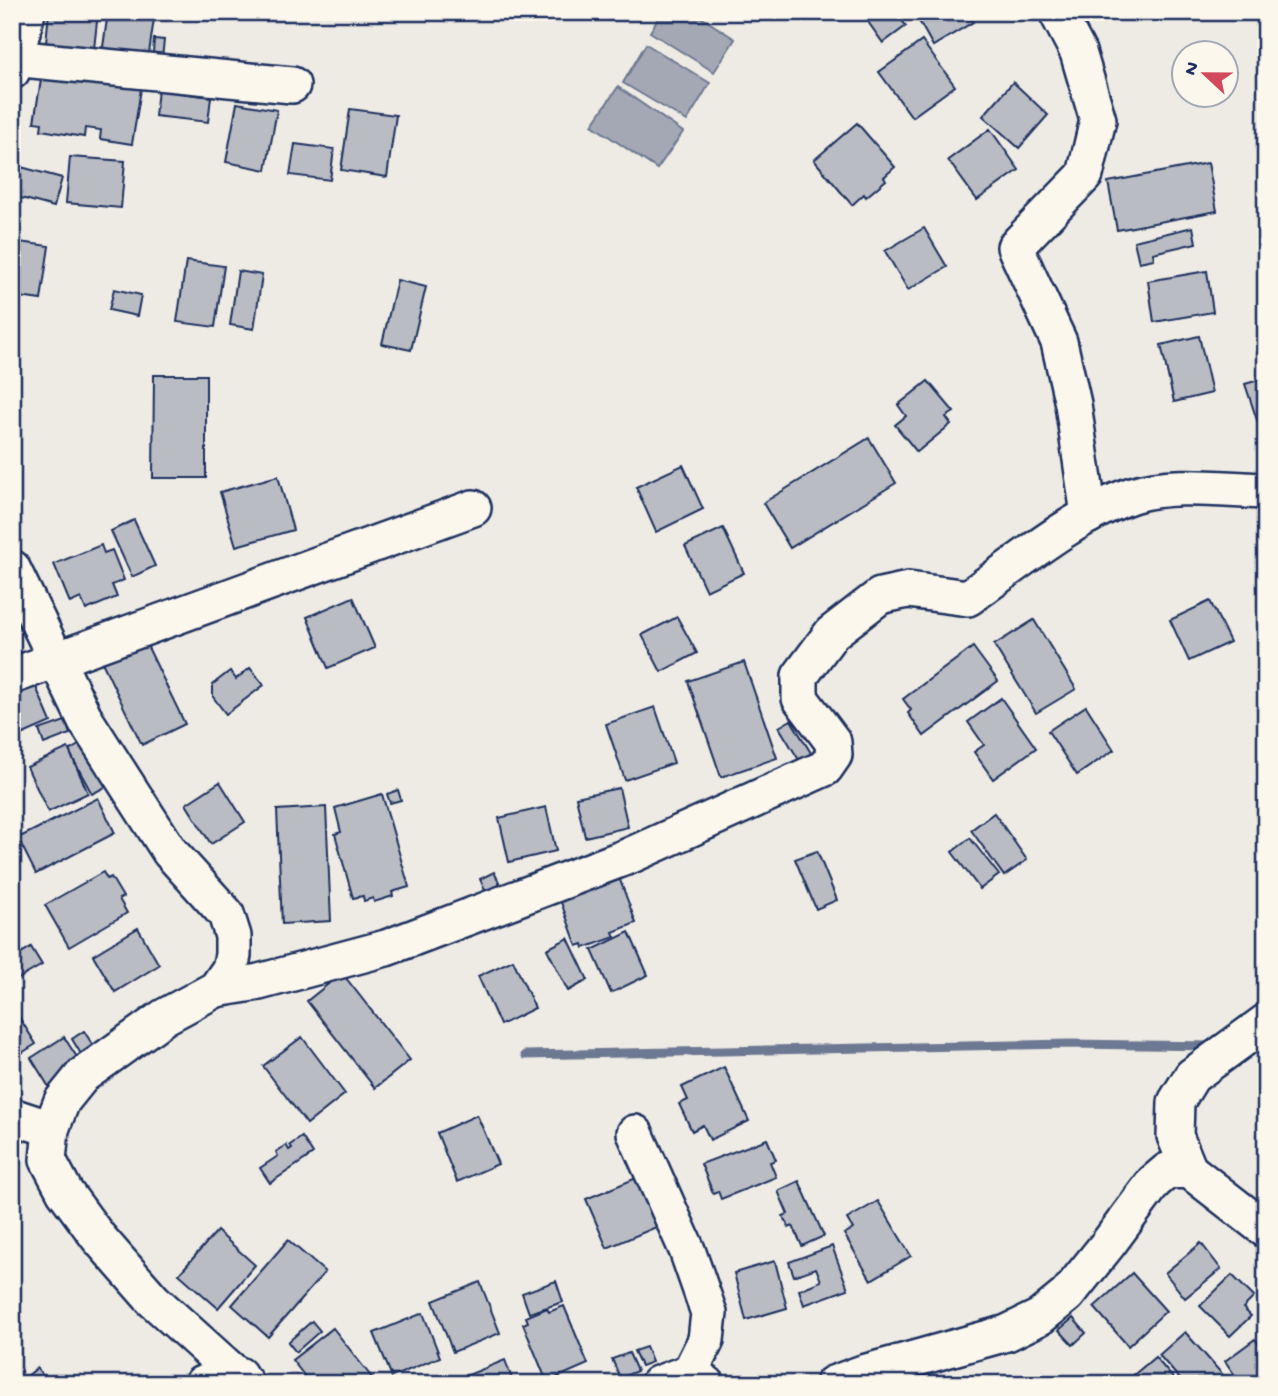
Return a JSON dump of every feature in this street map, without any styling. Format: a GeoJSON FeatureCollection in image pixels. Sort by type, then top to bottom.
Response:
{"type":"FeatureCollection","features":[{"type":"Feature","properties":{"kind":"street"},"geometry":{"type":"LineString","coordinates":[[27,12],[13,62],[292,85]]}},
{"type":"Feature","properties":{"kind":"street"},"geometry":{"type":"LineString","coordinates":[[1058,12],[1078,52],[1098,120],[1085,175],[1016,247],[1059,342],[1073,404],[1088,515]]}},
{"type":"Feature","properties":{"kind":"street"},"geometry":{"type":"LineString","coordinates":[[242,1379],[153,1300],[98,1237],[65,1192],[48,1160],[51,1129],[62,1101],[83,1075],[164,1017],[216,989],[259,982],[386,948],[629,856],[825,768],[834,755],[833,742],[800,698],[800,676],[832,633],[880,596],[908,590],[968,597],[1088,515],[1133,495],[1168,488],[1266,491]]}},
{"type":"Feature","properties":{"kind":"street"},"geometry":{"type":"LineString","coordinates":[[12,676],[473,508]]}},
{"type":"Feature","properties":{"kind":"street"},"geometry":{"type":"LineString","coordinates":[[12,568],[86,721],[170,852],[226,914],[233,936],[233,955],[230,970],[216,989]]}},
{"type":"Feature","properties":{"kind":"street"},"geometry":{"type":"LineString","coordinates":[[1266,1022],[1192,1076],[1176,1102],[1175,1136],[1189,1170],[1266,1230]]}},
{"type":"Feature","properties":{"kind":"street"},"geometry":{"type":"LineString","coordinates":[[12,1116],[51,1129]]}},
{"type":"Feature","properties":{"kind":"street"},"geometry":{"type":"LineString","coordinates":[[635,1133],[687,1250],[709,1313],[706,1340],[685,1380]]}},
{"type":"Feature","properties":{"kind":"street"},"geometry":{"type":"LineString","coordinates":[[833,1384],[863,1373],[1007,1333],[1040,1317],[1066,1295],[1154,1182],[1167,1171],[1189,1170]]}},
{"type":"Feature","properties":{"kind":"street"},"geometry":{"type":"LineString","coordinates":[[202,1384],[242,1379]]}},
{"type":"Feature","properties":{"kind":"shaded area"},"geometry":{"type":"Polygon","coordinates":[[[662,12],[693,12],[735,39],[714,72],[650,32],[662,12]]]}},
{"type":"Feature","properties":{"kind":"shaded area"},"geometry":{"type":"Polygon","coordinates":[[[646,44],[710,83],[687,121],[623,83],[646,44]]]}},
{"type":"Feature","properties":{"kind":"shaded area"},"geometry":{"type":"Polygon","coordinates":[[[618,87],[683,132],[657,169],[592,125],[618,87]]]}},
{"type":"Feature","properties":{"kind":"building"},"geometry":{"type":"Polygon","coordinates":[[[49,12],[98,12],[94,49],[61,50],[61,45],[46,43],[49,12]]]}},
{"type":"Feature","properties":{"kind":"building"},"geometry":{"type":"Polygon","coordinates":[[[108,12],[155,12],[148,60],[102,54],[108,12]]]}},
{"type":"Feature","properties":{"kind":"building"},"geometry":{"type":"Polygon","coordinates":[[[861,12],[896,12],[906,26],[883,43],[861,12]]]}},
{"type":"Feature","properties":{"kind":"building"},"geometry":{"type":"Polygon","coordinates":[[[914,12],[968,12],[973,22],[933,46],[914,12]]]}},
{"type":"Feature","properties":{"kind":"building"},"geometry":{"type":"Polygon","coordinates":[[[154,39],[164,40],[161,67],[152,67],[154,39]]]}},
{"type":"Feature","properties":{"kind":"building"},"geometry":{"type":"Polygon","coordinates":[[[922,41],[955,86],[912,117],[879,72],[922,41]]]}},
{"type":"Feature","properties":{"kind":"building"},"geometry":{"type":"Polygon","coordinates":[[[42,74],[141,89],[132,144],[100,139],[101,130],[85,128],[84,137],[41,130],[42,123],[34,122],[42,74]]]}},
{"type":"Feature","properties":{"kind":"building"},"geometry":{"type":"Polygon","coordinates":[[[1013,82],[1048,115],[1019,148],[983,116],[1013,82]]]}},
{"type":"Feature","properties":{"kind":"building"},"geometry":{"type":"Polygon","coordinates":[[[158,90],[211,97],[208,122],[155,116],[158,90]]]}},
{"type":"Feature","properties":{"kind":"building"},"geometry":{"type":"Polygon","coordinates":[[[237,103],[277,110],[266,170],[226,162],[237,103]]]}},
{"type":"Feature","properties":{"kind":"building"},"geometry":{"type":"Polygon","coordinates":[[[350,109],[396,115],[387,177],[341,170],[350,109]]]}},
{"type":"Feature","properties":{"kind":"building"},"geometry":{"type":"Polygon","coordinates":[[[857,123],[895,167],[884,177],[886,180],[852,205],[814,160],[857,123]]]}},
{"type":"Feature","properties":{"kind":"building"},"geometry":{"type":"Polygon","coordinates":[[[990,129],[1019,170],[977,200],[948,160],[990,129]]]}},
{"type":"Feature","properties":{"kind":"building"},"geometry":{"type":"Polygon","coordinates":[[[295,144],[334,149],[330,180],[290,175],[295,144]]]}},
{"type":"Feature","properties":{"kind":"building"},"geometry":{"type":"Polygon","coordinates":[[[70,157],[125,161],[121,208],[66,203],[70,157]]]}},
{"type":"Feature","properties":{"kind":"building"},"geometry":{"type":"Polygon","coordinates":[[[1208,163],[1217,211],[1117,230],[1108,182],[1208,163]]]}},
{"type":"Feature","properties":{"kind":"building"},"geometry":{"type":"Polygon","coordinates":[[[21,167],[62,178],[54,207],[14,196],[21,167]]]}},
{"type":"Feature","properties":{"kind":"building"},"geometry":{"type":"Polygon","coordinates":[[[1193,227],[1196,243],[1153,253],[1154,259],[1139,262],[1134,241],[1193,227]]]}},
{"type":"Feature","properties":{"kind":"building"},"geometry":{"type":"Polygon","coordinates":[[[924,228],[947,267],[908,290],[885,251],[924,228]]]}},
{"type":"Feature","properties":{"kind":"building"},"geometry":{"type":"Polygon","coordinates":[[[12,241],[49,246],[41,300],[12,296],[12,241]]]}},
{"type":"Feature","properties":{"kind":"building"},"geometry":{"type":"Polygon","coordinates":[[[186,261],[224,266],[215,327],[177,322],[186,261]]]}},
{"type":"Feature","properties":{"kind":"building"},"geometry":{"type":"Polygon","coordinates":[[[238,271],[262,275],[254,329],[230,325],[238,271]]]}},
{"type":"Feature","properties":{"kind":"building"},"geometry":{"type":"Polygon","coordinates":[[[1207,271],[1213,312],[1154,322],[1148,281],[1207,271]]]}},
{"type":"Feature","properties":{"kind":"building"},"geometry":{"type":"Polygon","coordinates":[[[397,280],[426,287],[411,350],[382,344],[397,280]]]}},
{"type":"Feature","properties":{"kind":"building"},"geometry":{"type":"Polygon","coordinates":[[[114,289],[141,295],[137,316],[109,310],[114,289]]]}},
{"type":"Feature","properties":{"kind":"building"},"geometry":{"type":"Polygon","coordinates":[[[1199,336],[1212,393],[1174,402],[1161,345],[1199,336]]]}},
{"type":"Feature","properties":{"kind":"building"},"geometry":{"type":"Polygon","coordinates":[[[154,375],[206,375],[206,478],[153,478],[154,375]]]}},
{"type":"Feature","properties":{"kind":"building"},"geometry":{"type":"Polygon","coordinates":[[[1266,378],[1266,447],[1245,384],[1266,378]]]}},
{"type":"Feature","properties":{"kind":"building"},"geometry":{"type":"Polygon","coordinates":[[[928,381],[954,412],[946,417],[951,424],[917,452],[895,425],[906,416],[898,405],[928,381]]]}},
{"type":"Feature","properties":{"kind":"building"},"geometry":{"type":"Polygon","coordinates":[[[869,438],[896,483],[790,548],[763,503],[869,438]]]}},
{"type":"Feature","properties":{"kind":"building"},"geometry":{"type":"Polygon","coordinates":[[[683,465],[703,509],[656,532],[636,487],[683,465]]]}},
{"type":"Feature","properties":{"kind":"building"},"geometry":{"type":"Polygon","coordinates":[[[278,476],[293,530],[236,546],[220,492],[278,476]]]}},
{"type":"Feature","properties":{"kind":"building"},"geometry":{"type":"Polygon","coordinates":[[[134,520],[155,566],[132,577],[111,531],[134,520]]]}},
{"type":"Feature","properties":{"kind":"building"},"geometry":{"type":"Polygon","coordinates":[[[723,528],[744,573],[706,591],[685,546],[723,528]]]}},
{"type":"Feature","properties":{"kind":"building"},"geometry":{"type":"Polygon","coordinates":[[[101,545],[104,553],[112,550],[124,580],[112,585],[117,597],[86,610],[81,598],[70,603],[54,564],[101,545]]]}},
{"type":"Feature","properties":{"kind":"building"},"geometry":{"type":"Polygon","coordinates":[[[353,597],[375,648],[328,668],[307,617],[353,597]]]}},
{"type":"Feature","properties":{"kind":"building"},"geometry":{"type":"Polygon","coordinates":[[[1210,601],[1230,642],[1189,661],[1170,620],[1210,601]]]}},
{"type":"Feature","properties":{"kind":"building"},"geometry":{"type":"Polygon","coordinates":[[[677,617],[697,653],[661,672],[642,635],[677,617]]]}},
{"type":"Feature","properties":{"kind":"building"},"geometry":{"type":"Polygon","coordinates":[[[1034,620],[1076,689],[1036,713],[994,645],[1034,620]]]}},
{"type":"Feature","properties":{"kind":"building"},"geometry":{"type":"Polygon","coordinates":[[[144,639],[185,724],[142,745],[101,660],[144,639]]]}},
{"type":"Feature","properties":{"kind":"building"},"geometry":{"type":"Polygon","coordinates":[[[973,647],[998,681],[924,736],[908,713],[911,710],[903,699],[973,647]]]}},
{"type":"Feature","properties":{"kind":"building"},"geometry":{"type":"Polygon","coordinates":[[[744,662],[777,758],[721,777],[688,681],[744,662]]]}},
{"type":"Feature","properties":{"kind":"building"},"geometry":{"type":"Polygon","coordinates":[[[250,668],[264,685],[226,714],[213,697],[213,684],[230,671],[236,679],[250,668]]]}},
{"type":"Feature","properties":{"kind":"building"},"geometry":{"type":"Polygon","coordinates":[[[33,680],[51,722],[12,739],[12,689],[33,680]]]}},
{"type":"Feature","properties":{"kind":"building"},"geometry":{"type":"Polygon","coordinates":[[[1001,698],[1036,748],[993,779],[974,752],[984,745],[968,722],[1001,698]]]}},
{"type":"Feature","properties":{"kind":"building"},"geometry":{"type":"Polygon","coordinates":[[[1086,706],[1114,750],[1077,775],[1048,731],[1086,706]]]}},
{"type":"Feature","properties":{"kind":"building"},"geometry":{"type":"Polygon","coordinates":[[[655,707],[674,763],[625,780],[606,724],[655,707]]]}},
{"type":"Feature","properties":{"kind":"building"},"geometry":{"type":"Polygon","coordinates":[[[791,720],[814,758],[802,765],[779,727],[791,720]]]}},
{"type":"Feature","properties":{"kind":"building"},"geometry":{"type":"Polygon","coordinates":[[[65,721],[70,734],[44,744],[39,730],[65,721]]]}},
{"type":"Feature","properties":{"kind":"building"},"geometry":{"type":"Polygon","coordinates":[[[87,740],[111,784],[92,794],[69,751],[87,740]]]}},
{"type":"Feature","properties":{"kind":"building"},"geometry":{"type":"Polygon","coordinates":[[[68,748],[88,793],[48,812],[27,767],[68,748]]]}},
{"type":"Feature","properties":{"kind":"building"},"geometry":{"type":"Polygon","coordinates":[[[220,782],[245,822],[211,844],[186,804],[220,782]]]}},
{"type":"Feature","properties":{"kind":"building"},"geometry":{"type":"Polygon","coordinates":[[[619,788],[628,827],[585,837],[576,797],[619,788]]]}},
{"type":"Feature","properties":{"kind":"building"},"geometry":{"type":"Polygon","coordinates":[[[398,790],[401,800],[390,803],[387,794],[398,790]]]}},
{"type":"Feature","properties":{"kind":"building"},"geometry":{"type":"Polygon","coordinates":[[[382,794],[409,887],[392,892],[393,896],[374,902],[373,898],[364,901],[363,896],[353,898],[335,834],[341,832],[335,808],[382,794]]]}},
{"type":"Feature","properties":{"kind":"building"},"geometry":{"type":"Polygon","coordinates":[[[98,798],[115,833],[36,874],[18,838],[98,798]]]}},
{"type":"Feature","properties":{"kind":"building"},"geometry":{"type":"Polygon","coordinates":[[[326,807],[331,921],[282,924],[277,810],[326,807]]]}},
{"type":"Feature","properties":{"kind":"building"},"geometry":{"type":"Polygon","coordinates":[[[546,807],[556,851],[509,862],[499,818],[546,807]]]}},
{"type":"Feature","properties":{"kind":"building"},"geometry":{"type":"Polygon","coordinates":[[[994,813],[1027,860],[1004,876],[971,830],[994,813]]]}},
{"type":"Feature","properties":{"kind":"building"},"geometry":{"type":"Polygon","coordinates":[[[970,838],[999,875],[980,889],[952,852],[970,838]]]}},
{"type":"Feature","properties":{"kind":"building"},"geometry":{"type":"Polygon","coordinates":[[[817,851],[837,900],[816,909],[795,859],[817,851]]]}},
{"type":"Feature","properties":{"kind":"building"},"geometry":{"type":"Polygon","coordinates":[[[103,872],[107,879],[111,877],[123,897],[119,899],[127,913],[69,947],[45,905],[103,872]]]}},
{"type":"Feature","properties":{"kind":"building"},"geometry":{"type":"Polygon","coordinates":[[[494,872],[502,888],[487,895],[480,879],[494,872]]]}},
{"type":"Feature","properties":{"kind":"building"},"geometry":{"type":"Polygon","coordinates":[[[617,872],[636,923],[613,932],[615,937],[584,948],[583,944],[577,946],[558,894],[617,872]]]}},
{"type":"Feature","properties":{"kind":"building"},"geometry":{"type":"Polygon","coordinates":[[[138,928],[159,965],[115,992],[93,955],[138,928]]]}},
{"type":"Feature","properties":{"kind":"building"},"geometry":{"type":"Polygon","coordinates":[[[629,932],[648,975],[611,993],[592,950],[629,932]]]}},
{"type":"Feature","properties":{"kind":"building"},"geometry":{"type":"Polygon","coordinates":[[[568,938],[588,980],[568,991],[547,949],[568,938]]]}},
{"type":"Feature","properties":{"kind":"building"},"geometry":{"type":"Polygon","coordinates":[[[31,947],[42,965],[13,982],[12,959],[31,947]]]}},
{"type":"Feature","properties":{"kind":"building"},"geometry":{"type":"Polygon","coordinates":[[[513,960],[535,1008],[500,1025],[478,976],[513,960]]]}},
{"type":"Feature","properties":{"kind":"building"},"geometry":{"type":"Polygon","coordinates":[[[342,973],[410,1060],[375,1088],[307,1001],[342,973]]]}},
{"type":"Feature","properties":{"kind":"building"},"geometry":{"type":"Polygon","coordinates":[[[12,1006],[36,1044],[12,1059],[12,1006]]]}},
{"type":"Feature","properties":{"kind":"building"},"geometry":{"type":"Polygon","coordinates":[[[84,1031],[94,1047],[81,1054],[72,1039],[84,1031]]]}},
{"type":"Feature","properties":{"kind":"building"},"geometry":{"type":"Polygon","coordinates":[[[64,1037],[82,1065],[49,1087],[31,1058],[64,1037]]]}},
{"type":"Feature","properties":{"kind":"building"},"geometry":{"type":"Polygon","coordinates":[[[302,1037],[345,1094],[307,1124],[263,1066],[302,1037]]]}},
{"type":"Feature","properties":{"kind":"building"},"geometry":{"type":"Polygon","coordinates":[[[724,1067],[749,1121],[710,1140],[703,1125],[692,1131],[679,1104],[688,1100],[682,1087],[724,1067]]]}},
{"type":"Feature","properties":{"kind":"building"},"geometry":{"type":"Polygon","coordinates":[[[477,1115],[498,1164],[457,1182],[437,1133],[477,1115]]]}},
{"type":"Feature","properties":{"kind":"building"},"geometry":{"type":"Polygon","coordinates":[[[302,1137],[313,1154],[270,1183],[260,1168],[278,1156],[276,1152],[286,1145],[289,1150],[292,1148],[290,1145],[302,1137]]]}},
{"type":"Feature","properties":{"kind":"building"},"geometry":{"type":"Polygon","coordinates":[[[767,1139],[776,1160],[770,1162],[776,1177],[721,1199],[718,1191],[713,1193],[701,1164],[767,1139]]]}},
{"type":"Feature","properties":{"kind":"building"},"geometry":{"type":"Polygon","coordinates":[[[641,1176],[661,1225],[607,1248],[586,1199],[641,1176]]]}},
{"type":"Feature","properties":{"kind":"building"},"geometry":{"type":"Polygon","coordinates":[[[799,1181],[824,1236],[802,1246],[793,1226],[789,1228],[783,1216],[788,1214],[778,1191],[799,1181]]]}},
{"type":"Feature","properties":{"kind":"building"},"geometry":{"type":"Polygon","coordinates":[[[878,1201],[911,1256],[871,1280],[844,1234],[853,1229],[847,1219],[878,1201]]]}},
{"type":"Feature","properties":{"kind":"building"},"geometry":{"type":"Polygon","coordinates":[[[217,1231],[255,1265],[218,1308],[179,1274],[217,1231]]]}},
{"type":"Feature","properties":{"kind":"building"},"geometry":{"type":"Polygon","coordinates":[[[288,1240],[325,1272],[268,1337],[232,1305],[288,1240]]]}},
{"type":"Feature","properties":{"kind":"building"},"geometry":{"type":"Polygon","coordinates":[[[1201,1243],[1221,1269],[1185,1298],[1165,1273],[1201,1243]]]}},
{"type":"Feature","properties":{"kind":"building"},"geometry":{"type":"Polygon","coordinates":[[[832,1246],[848,1289],[804,1305],[799,1290],[821,1281],[816,1268],[794,1276],[789,1262],[832,1246]]]}},
{"type":"Feature","properties":{"kind":"building"},"geometry":{"type":"Polygon","coordinates":[[[775,1261],[787,1308],[746,1320],[734,1273],[775,1261]]]}},
{"type":"Feature","properties":{"kind":"building"},"geometry":{"type":"Polygon","coordinates":[[[1132,1273],[1166,1311],[1128,1346],[1094,1307],[1132,1273]]]}},
{"type":"Feature","properties":{"kind":"building"},"geometry":{"type":"Polygon","coordinates":[[[1232,1275],[1254,1297],[1243,1308],[1251,1316],[1230,1336],[1200,1306],[1232,1275]]]}},
{"type":"Feature","properties":{"kind":"building"},"geometry":{"type":"Polygon","coordinates":[[[556,1281],[563,1302],[529,1313],[522,1293],[556,1281]]]}},
{"type":"Feature","properties":{"kind":"building"},"geometry":{"type":"Polygon","coordinates":[[[480,1282],[500,1333],[453,1352],[433,1301],[480,1282]]]}},
{"type":"Feature","properties":{"kind":"building"},"geometry":{"type":"Polygon","coordinates":[[[564,1306],[588,1364],[547,1382],[523,1324],[528,1322],[526,1317],[547,1308],[549,1312],[564,1306]]]}},
{"type":"Feature","properties":{"kind":"building"},"geometry":{"type":"Polygon","coordinates":[[[423,1313],[440,1357],[392,1377],[374,1333],[423,1313]]]}},
{"type":"Feature","properties":{"kind":"building"},"geometry":{"type":"Polygon","coordinates":[[[1073,1318],[1086,1333],[1073,1345],[1059,1330],[1073,1318]]]}},
{"type":"Feature","properties":{"kind":"building"},"geometry":{"type":"Polygon","coordinates":[[[312,1321],[320,1331],[296,1352],[288,1342],[312,1321]]]}},
{"type":"Feature","properties":{"kind":"building"},"geometry":{"type":"Polygon","coordinates":[[[333,1328],[373,1379],[367,1384],[311,1384],[292,1360],[333,1328]]]}},
{"type":"Feature","properties":{"kind":"building"},"geometry":{"type":"Polygon","coordinates":[[[1185,1332],[1229,1382],[1227,1384],[1184,1384],[1159,1355],[1185,1332]]]}},
{"type":"Feature","properties":{"kind":"building"},"geometry":{"type":"Polygon","coordinates":[[[1255,1339],[1266,1354],[1266,1371],[1260,1375],[1266,1384],[1241,1384],[1225,1361],[1255,1339]]]}},
{"type":"Feature","properties":{"kind":"building"},"geometry":{"type":"Polygon","coordinates":[[[646,1347],[652,1362],[641,1366],[634,1351],[646,1347]]]}},
{"type":"Feature","properties":{"kind":"building"},"geometry":{"type":"Polygon","coordinates":[[[629,1353],[637,1371],[620,1378],[612,1359],[629,1353]]]}},
{"type":"Feature","properties":{"kind":"building"},"geometry":{"type":"Polygon","coordinates":[[[1155,1357],[1178,1384],[1123,1384],[1155,1357]]]}},
{"type":"Feature","properties":{"kind":"building"},"geometry":{"type":"Polygon","coordinates":[[[505,1360],[514,1384],[466,1384],[463,1377],[505,1360]]]}},
{"type":"Feature","properties":{"kind":"building"},"geometry":{"type":"Polygon","coordinates":[[[37,1368],[49,1384],[31,1384],[26,1377],[37,1368]]]}},
{"type":"Feature","properties":{"kind":"waterway"},"geometry":{"type":"LineString","coordinates":[[525,1055],[1069,1044],[1215,1046]]}}]}
